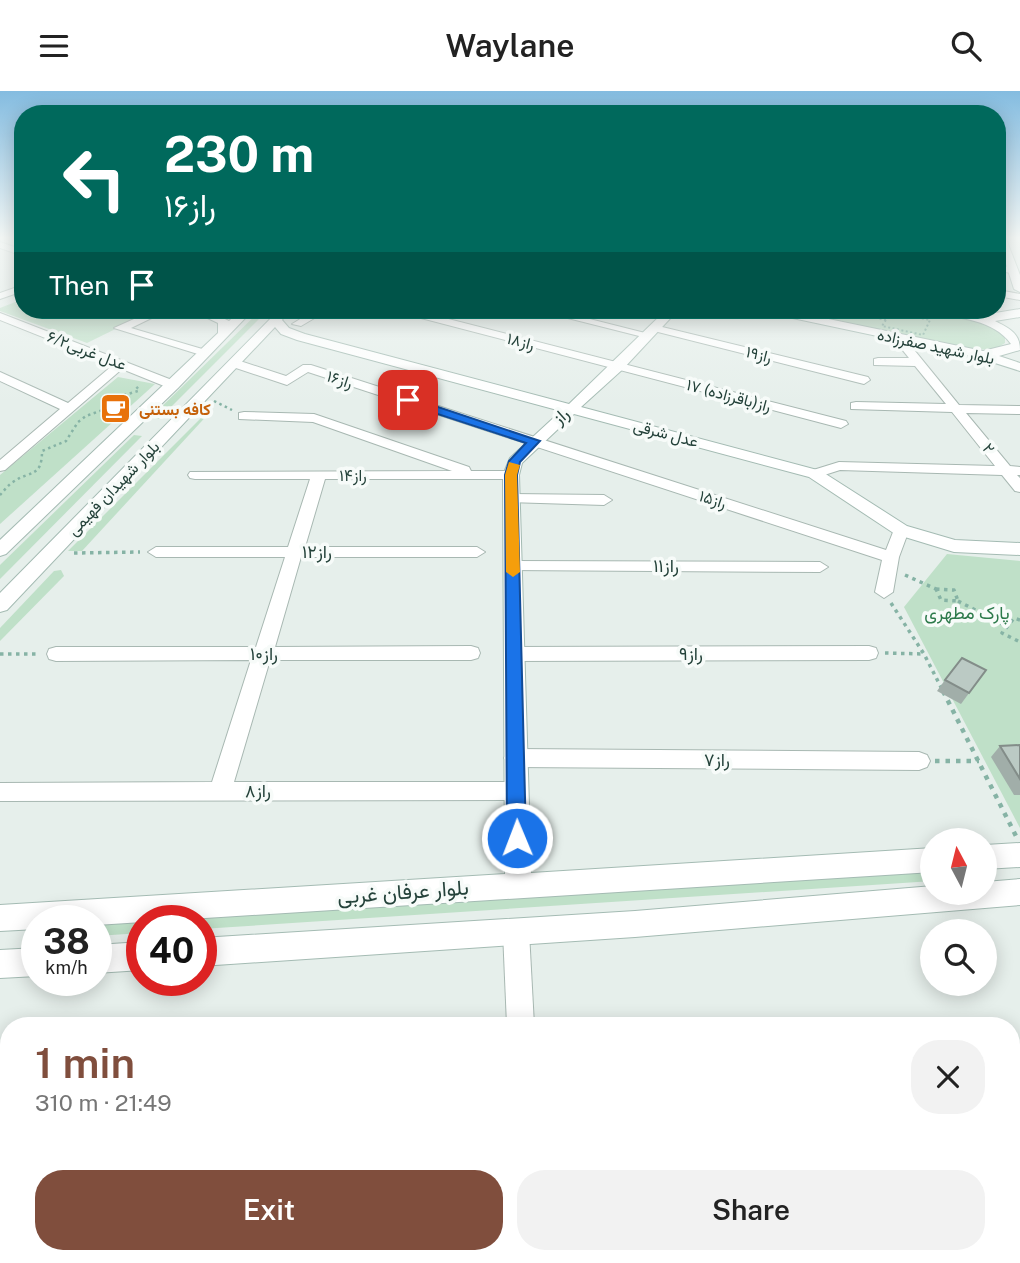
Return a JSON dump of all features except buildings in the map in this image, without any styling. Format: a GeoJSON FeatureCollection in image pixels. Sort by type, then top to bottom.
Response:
{"type":"FeatureCollection","features":[{"type":"Feature","properties":{"kind":"street","name":"۶/۲عدل غربی"},"geometry":{"type":"LineString","coordinates":[[0,316],[173,385]]}},
{"type":"Feature","properties":{"kind":"street"},"geometry":{"type":"LineString","coordinates":[[142,319],[120,328],[205,353]]}},
{"type":"Feature","properties":{"kind":"street"},"geometry":{"type":"LineString","coordinates":[[218,319],[225,326],[223,332]]}},
{"type":"Feature","properties":{"kind":"street","name":"بلوار شهیدان فهیمی"},"geometry":{"type":"LineString","coordinates":[[0,550],[173,385],[237,319]]}},
{"type":"Feature","properties":{"kind":"street","name":"بلوار شهیدان فهیمی"},"geometry":{"type":"LineString","coordinates":[[0,605],[276,319]]}},
{"type":"Feature","properties":{"kind":"street"},"geometry":{"type":"LineString","coordinates":[[279,319],[278,325],[285,331],[299,330]]}},
{"type":"Feature","properties":{"kind":"street"},"geometry":{"type":"LineString","coordinates":[[248,349],[299,330],[312,319]]}},
{"type":"Feature","properties":{"kind":"street","name":"راز۱۸"},"geometry":{"type":"LineString","coordinates":[[437,319],[618,366]]}},
{"type":"Feature","properties":{"kind":"street","name":"راز۱۹"},"geometry":{"type":"LineString","coordinates":[[586,319],[864,380]]}},
{"type":"Feature","properties":{"kind":"street","name":"راز"},"geometry":{"type":"LineString","coordinates":[[511,475],[515,461],[534,441],[618,366],[663,319]]}},
{"type":"Feature","properties":{"kind":"street","name":"بلوار شهید صفرزاده"},"geometry":{"type":"LineString","coordinates":[[812,319],[979,354],[1020,367]]}},
{"type":"Feature","properties":{"kind":"street"},"geometry":{"type":"LineString","coordinates":[[979,354],[1003,352],[1018,346],[1008,332],[983,319]]}},
{"type":"Feature","properties":{"kind":"street","name":"عدل شرقی"},"geometry":{"type":"LineString","coordinates":[[299,330],[569,409],[632,423],[816,474],[901,530],[954,546],[1020,549]]}},
{"type":"Feature","properties":{"kind":"street","name":"۲"},"geometry":{"type":"LineString","coordinates":[[898,337],[1014,471],[1020,488]]}},
{"type":"Feature","properties":{"kind":"street"},"geometry":{"type":"LineString","coordinates":[[878,362],[919,362]]}},
{"type":"Feature","properties":{"kind":"street"},"geometry":{"type":"LineString","coordinates":[[3,461],[121,363]]}},
{"type":"Feature","properties":{"kind":"street","name":"راز۱۶"},"geometry":{"type":"LineString","coordinates":[[234,363],[287,381],[307,367],[534,441]]}},
{"type":"Feature","properties":{"kind":"street","name":"۱۷ راز(باقرزاده)"},"geometry":{"type":"LineString","coordinates":[[618,366],[841,424]]}},
{"type":"Feature","properties":{"kind":"street"},"geometry":{"type":"LineString","coordinates":[[0,376],[69,408]]}},
{"type":"Feature","properties":{"kind":"street"},"geometry":{"type":"LineString","coordinates":[[856,406],[1020,410]]}},
{"type":"Feature","properties":{"kind":"street"},"geometry":{"type":"LineString","coordinates":[[243,416],[314,418],[478,475]]}},
{"type":"Feature","properties":{"kind":"street","name":"راز۱۵"},"geometry":{"type":"LineString","coordinates":[[534,441],[890,562]]}},
{"type":"Feature","properties":{"kind":"street"},"geometry":{"type":"LineString","coordinates":[[816,474],[839,466],[1014,471]]}},
{"type":"Feature","properties":{"kind":"street","name":"راز۱۴"},"geometry":{"type":"LineString","coordinates":[[195,475],[511,475]]}},
{"type":"Feature","properties":{"kind":"street"},"geometry":{"type":"LineString","coordinates":[[220,792],[319,475]]}},
{"type":"Feature","properties":{"kind":"street"},"geometry":{"type":"LineString","coordinates":[[511,475],[517,885]]}},
{"type":"Feature","properties":{"kind":"street"},"geometry":{"type":"LineString","coordinates":[[512,499],[604,501]]}},
{"type":"Feature","properties":{"kind":"street"},"geometry":{"type":"LineString","coordinates":[[884,592],[890,562],[901,530]]}},
{"type":"Feature","properties":{"kind":"street","name":"راز۱۲"},"geometry":{"type":"LineString","coordinates":[[156,552],[477,552]]}},
{"type":"Feature","properties":{"kind":"street","name":"راز۱۱"},"geometry":{"type":"LineString","coordinates":[[513,566],[820,567]]}},
{"type":"Feature","properties":{"kind":"street","name":"راز۱۰"},"geometry":{"type":"LineString","coordinates":[[56,654],[471,653]]}},
{"type":"Feature","properties":{"kind":"street","name":"راز۹"},"geometry":{"type":"LineString","coordinates":[[514,654],[869,653]]}},
{"type":"Feature","properties":{"kind":"street","name":"راز۷"},"geometry":{"type":"LineString","coordinates":[[516,758],[919,761]]}},
{"type":"Feature","properties":{"kind":"street","name":"راز۸"},"geometry":{"type":"LineString","coordinates":[[0,792],[516,791]]}},
{"type":"Feature","properties":{"kind":"street"},"geometry":{"type":"LineString","coordinates":[[998,856],[1020,855]]}},
{"type":"Feature","properties":{"kind":"street","name":"بلوار عرفان غربی"},"geometry":{"type":"LineString","coordinates":[[0,918],[920,861]]}},
{"type":"Feature","properties":{"kind":"street"},"geometry":{"type":"LineString","coordinates":[[217,951],[516,932],[1020,893]]}},
{"type":"Feature","properties":{"kind":"street"},"geometry":{"type":"LineString","coordinates":[[516,932],[521,1017]]}},
{"type":"Feature","properties":{"kind":"street"},"geometry":{"type":"LineString","coordinates":[[0,964],[21,963]]}},
{"type":"Feature","properties":{"kind":"path"},"geometry":{"type":"LineString","coordinates":[[881,319],[886,320],[882,326],[923,335],[930,320],[925,319]]}},
{"type":"Feature","properties":{"kind":"path"},"geometry":{"type":"LineString","coordinates":[[0,497],[13,482],[37,471],[42,465],[42,451],[66,441],[78,422],[108,408],[121,396],[138,391]]}},
{"type":"Feature","properties":{"kind":"path"},"geometry":{"type":"LineString","coordinates":[[202,395],[243,416]]}},
{"type":"Feature","properties":{"kind":"path"},"geometry":{"type":"LineString","coordinates":[[50,553],[156,552]]}},
{"type":"Feature","properties":{"kind":"path"},"geometry":{"type":"LineString","coordinates":[[890,562],[936,589],[954,590],[958,601]]}},
{"type":"Feature","properties":{"kind":"path"},"geometry":{"type":"LineString","coordinates":[[936,589],[941,600],[958,601],[1007,627]]}},
{"type":"Feature","properties":{"kind":"path"},"geometry":{"type":"LineString","coordinates":[[884,592],[924,654],[1020,844]]}},
{"type":"Feature","properties":{"kind":"path"},"geometry":{"type":"LineString","coordinates":[[1020,620],[1014,618],[1002,633],[1020,642]]}},
{"type":"Feature","properties":{"kind":"path"},"geometry":{"type":"LineString","coordinates":[[869,653],[924,654]]}},
{"type":"Feature","properties":{"kind":"path"},"geometry":{"type":"LineString","coordinates":[[0,654],[56,654]]}},
{"type":"Feature","properties":{"kind":"path"},"geometry":{"type":"LineString","coordinates":[[919,761],[979,761]]}},
{"type":"Feature","properties":{"kind":"green space"},"geometry":{"type":"Polygon","coordinates":[[[14,303],[14,316],[0,311],[0,308],[14,303]]]}},
{"type":"Feature","properties":{"kind":"green space"},"geometry":{"type":"Polygon","coordinates":[[[22,319],[136,319],[87,343],[22,319]]]}},
{"type":"Feature","properties":{"kind":"green space"},"geometry":{"type":"Polygon","coordinates":[[[252,319],[259,319],[159,419],[150,418],[252,319]]]}},
{"type":"Feature","properties":{"kind":"green space"},"geometry":{"type":"Polygon","coordinates":[[[827,319],[968,319],[987,326],[1005,338],[1005,343],[997,348],[977,350],[827,319]]]}},
{"type":"Feature","properties":{"kind":"green space"},"geometry":{"type":"Polygon","coordinates":[[[118,377],[155,384],[0,524],[0,475],[118,377]]]}},
{"type":"Feature","properties":{"kind":"green space"},"geometry":{"type":"Polygon","coordinates":[[[210,409],[212,410],[82,551],[68,551],[210,409]]]}},
{"type":"Feature","properties":{"kind":"green space"},"geometry":{"type":"Polygon","coordinates":[[[134,435],[142,436],[0,579],[0,565],[134,435]]]}},
{"type":"Feature","properties":{"kind":"green space","name":"پارک مطهری"},"geometry":{"type":"Polygon","coordinates":[[[947,554],[1020,561],[1020,828],[904,607],[947,554]]]}},
{"type":"Feature","properties":{"kind":"green space"},"geometry":{"type":"Polygon","coordinates":[[[61,570],[64,576],[0,641],[0,628],[54,571],[61,570]]]}},
{"type":"Feature","properties":{"kind":"green space"},"geometry":{"type":"Polygon","coordinates":[[[920,868],[920,882],[217,928],[217,913],[920,868]]]}},
{"type":"Feature","properties":{"kind":"green space"},"geometry":{"type":"Polygon","coordinates":[[[126,919],[126,934],[112,935],[112,920],[126,919]]]}},
{"type":"Feature","properties":{"kind":"slow traffic"},"geometry":{"type":"LineString","coordinates":[[513,572],[511,475],[514,465]]}},
{"type":"Feature","properties":{"kind":"place","name":"کافه بستنی"},"geometry":{"type":"Point","coordinates":[116,409]}},
{"type":"Feature","properties":{"kind":"route"},"geometry":{"type":"LineString","coordinates":[[408,400],[534,441],[515,461],[511,475],[517,838]]}}]}
